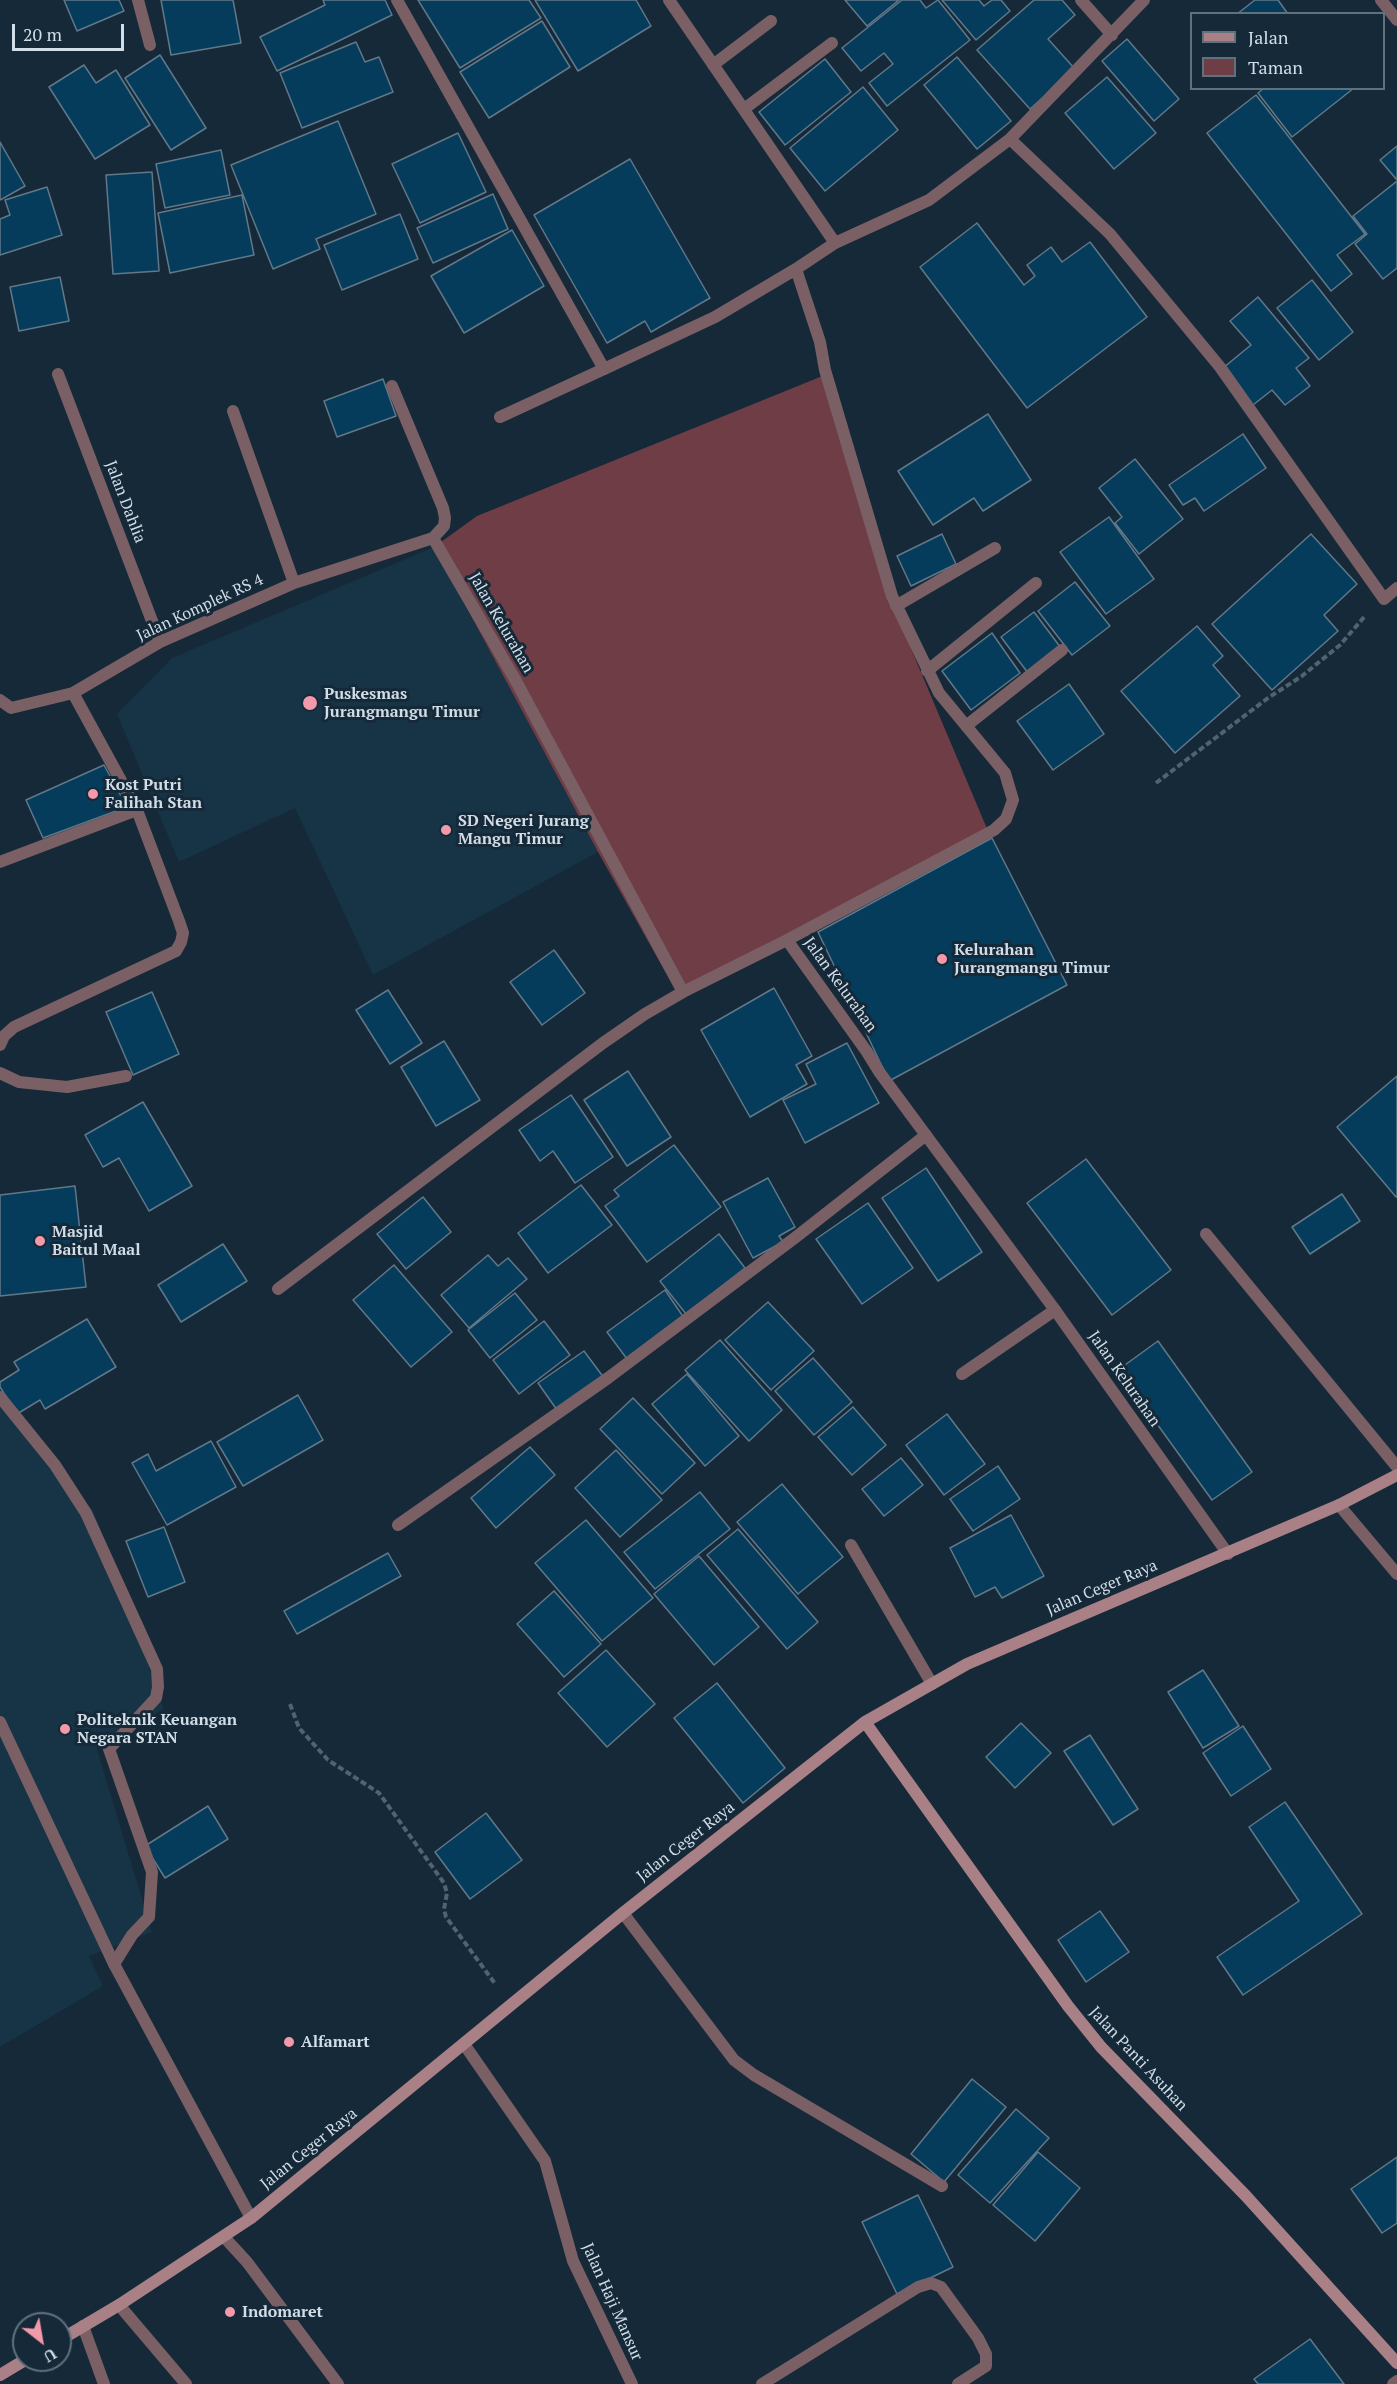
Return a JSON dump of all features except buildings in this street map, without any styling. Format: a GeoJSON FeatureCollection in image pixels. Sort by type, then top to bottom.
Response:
{"type":"FeatureCollection","features":[{"type":"Feature","properties":{"kind":"main road","name":"Jalan Ceger Raya"},"geometry":{"type":"LineString","coordinates":[[72,2332],[119,2305],[251,2217],[465,2044],[622,1913],[866,1722],[968,1664],[1228,1554],[1339,1505],[1397,1476]]}},
{"type":"Feature","properties":{"kind":"main road","name":"Jalan Panti Asuhan"},"geometry":{"type":"LineString","coordinates":[[866,1722],[1068,2006],[1101,2047],[1246,2196],[1397,2363]]}},
{"type":"Feature","properties":{"kind":"street"},"geometry":{"type":"LineString","coordinates":[[138,0],[150,45]]}},
{"type":"Feature","properties":{"kind":"street"},"geometry":{"type":"LineString","coordinates":[[398,0],[604,369]]}},
{"type":"Feature","properties":{"kind":"street"},"geometry":{"type":"LineString","coordinates":[[669,0],[835,243]]}},
{"type":"Feature","properties":{"kind":"street"},"geometry":{"type":"LineString","coordinates":[[1081,0],[1112,35]]}},
{"type":"Feature","properties":{"kind":"street"},"geometry":{"type":"LineString","coordinates":[[500,417],[715,318],[835,243],[929,200],[1010,139],[1144,0]]}},
{"type":"Feature","properties":{"kind":"street"},"geometry":{"type":"LineString","coordinates":[[1381,0],[1397,20]]}},
{"type":"Feature","properties":{"kind":"street"},"geometry":{"type":"LineString","coordinates":[[713,65],[771,21]]}},
{"type":"Feature","properties":{"kind":"street"},"geometry":{"type":"LineString","coordinates":[[744,109],[832,43]]}},
{"type":"Feature","properties":{"kind":"street"},"geometry":{"type":"LineString","coordinates":[[1010,139],[1110,234],[1220,367],[1384,599],[1397,588]]}},
{"type":"Feature","properties":{"kind":"street"},"geometry":{"type":"LineString","coordinates":[[787,940],[994,830],[1006,819],[1013,800],[1005,773],[939,693],[896,606],[825,370],[820,342],[796,269]]}},
{"type":"Feature","properties":{"kind":"street","name":"Jalan Dahlia"},"geometry":{"type":"LineString","coordinates":[[58,374],[160,642]]}},
{"type":"Feature","properties":{"kind":"street"},"geometry":{"type":"LineString","coordinates":[[392,386],[443,508],[444,525],[433,538]]}},
{"type":"Feature","properties":{"kind":"street"},"geometry":{"type":"LineString","coordinates":[[233,411],[294,583]]}},
{"type":"Feature","properties":{"kind":"street","name":"Jalan Komplek RS 4"},"geometry":{"type":"LineString","coordinates":[[0,700],[11,708],[73,693],[160,642],[294,583],[433,538]]}},
{"type":"Feature","properties":{"kind":"street","name":"Jalan Kelurahan"},"geometry":{"type":"LineString","coordinates":[[433,538],[516,681],[683,992],[787,940],[926,1135],[1055,1310],[1228,1554]]}},
{"type":"Feature","properties":{"kind":"street"},"geometry":{"type":"LineString","coordinates":[[896,606],[995,548]]}},
{"type":"Feature","properties":{"kind":"street"},"geometry":{"type":"LineString","coordinates":[[927,671],[1036,583]]}},
{"type":"Feature","properties":{"kind":"street"},"geometry":{"type":"LineString","coordinates":[[966,726],[1062,650]]}},
{"type":"Feature","properties":{"kind":"street"},"geometry":{"type":"LineString","coordinates":[[0,1045],[4,1036],[14,1027],[176,951],[183,933],[137,810],[73,693]]}},
{"type":"Feature","properties":{"kind":"street"},"geometry":{"type":"LineString","coordinates":[[0,862],[137,810]]}},
{"type":"Feature","properties":{"kind":"street"},"geometry":{"type":"LineString","coordinates":[[278,1289],[603,1043],[645,1014],[683,992]]}},
{"type":"Feature","properties":{"kind":"street"},"geometry":{"type":"LineString","coordinates":[[0,1073],[19,1082],[67,1087],[126,1076]]}},
{"type":"Feature","properties":{"kind":"street"},"geometry":{"type":"LineString","coordinates":[[398,1525],[608,1378],[796,1237],[926,1135]]}},
{"type":"Feature","properties":{"kind":"street"},"geometry":{"type":"LineString","coordinates":[[1206,1234],[1397,1467]]}},
{"type":"Feature","properties":{"kind":"street"},"geometry":{"type":"LineString","coordinates":[[962,1374],[1055,1310]]}},
{"type":"Feature","properties":{"kind":"street"},"geometry":{"type":"LineString","coordinates":[[0,1397],[55,1465],[86,1513],[157,1669],[156,1698],[109,1749],[152,1872],[149,1917],[132,1935],[114,1964]]}},
{"type":"Feature","properties":{"kind":"street"},"geometry":{"type":"LineString","coordinates":[[1339,1505],[1397,1574]]}},
{"type":"Feature","properties":{"kind":"street"},"geometry":{"type":"LineString","coordinates":[[851,1545],[932,1684]]}},
{"type":"Feature","properties":{"kind":"street"},"geometry":{"type":"LineString","coordinates":[[0,1722],[114,1964],[251,2217]]}},
{"type":"Feature","properties":{"kind":"street"},"geometry":{"type":"LineString","coordinates":[[622,1913],[734,2060],[754,2075],[942,2186]]}},
{"type":"Feature","properties":{"kind":"street","name":"Jalan Haji Mansur"},"geometry":{"type":"LineString","coordinates":[[465,2044],[545,2161],[573,2261],[632,2384]]}},
{"type":"Feature","properties":{"kind":"street"},"geometry":{"type":"LineString","coordinates":[[224,2237],[247,2262],[338,2384]]}},
{"type":"Feature","properties":{"kind":"street"},"geometry":{"type":"LineString","coordinates":[[762,2384],[918,2287],[931,2283],[941,2287],[978,2338],[986,2354],[986,2366],[958,2384]]}},
{"type":"Feature","properties":{"kind":"street"},"geometry":{"type":"LineString","coordinates":[[119,2305],[186,2384]]}},
{"type":"Feature","properties":{"kind":"street"},"geometry":{"type":"LineString","coordinates":[[82,2326],[104,2384]]}},
{"type":"Feature","properties":{"kind":"street"},"geometry":{"type":"LineString","coordinates":[[1393,2384],[1397,2381]]}},
{"type":"Feature","properties":{"kind":"path"},"geometry":{"type":"LineString","coordinates":[[1156,783],[1268,698],[1302,676],[1340,645],[1363,617],[1384,599]]}},
{"type":"Feature","properties":{"kind":"path"},"geometry":{"type":"LineString","coordinates":[[290,1704],[299,1728],[328,1760],[379,1792],[444,1883],[447,1893],[444,1909],[446,1917],[511,2005]]}},
{"type":"Feature","properties":{"kind":"shaded area"},"geometry":{"type":"Polygon","coordinates":[[[434,547],[598,852],[373,975],[295,808],[179,862],[117,714],[172,658],[434,547]]]}},
{"type":"Feature","properties":{"kind":"shaded area","name":"Politeknik Keuangan Negara STAN"},"geometry":{"type":"Polygon","coordinates":[[[0,1400],[94,1512],[164,1709],[97,1749],[152,1932],[89,1956],[103,1986],[0,2047],[0,1400]]]}},
{"type":"Feature","properties":{"kind":"green space"},"geometry":{"type":"Polygon","coordinates":[[[825,375],[890,599],[988,831],[676,991],[598,852],[434,547],[477,516],[825,375]]]}},
{"type":"Feature","properties":{"kind":"place","name":"Puskesmas Jurangmangu Timur"},"geometry":{"type":"Point","coordinates":[310,703]}},
{"type":"Feature","properties":{"kind":"place","name":"Kost Putri Falihah Stan"},"geometry":{"type":"Point","coordinates":[93,794]}},
{"type":"Feature","properties":{"kind":"place","name":"SD Negeri Jurang Mangu Timur"},"geometry":{"type":"Point","coordinates":[446,830]}},
{"type":"Feature","properties":{"kind":"place","name":"Kelurahan Jurangmangu Timur"},"geometry":{"type":"Point","coordinates":[942,959]}},
{"type":"Feature","properties":{"kind":"place","name":"Masjid Baitul Maal"},"geometry":{"type":"Point","coordinates":[40,1241]}},
{"type":"Feature","properties":{"kind":"place","name":"Politeknik Keuangan Negara STAN"},"geometry":{"type":"Point","coordinates":[65,1729]}},
{"type":"Feature","properties":{"kind":"place","name":"Alfamart"},"geometry":{"type":"Point","coordinates":[289,2042]}},
{"type":"Feature","properties":{"kind":"place","name":"Indomaret"},"geometry":{"type":"Point","coordinates":[230,2312]}}]}
